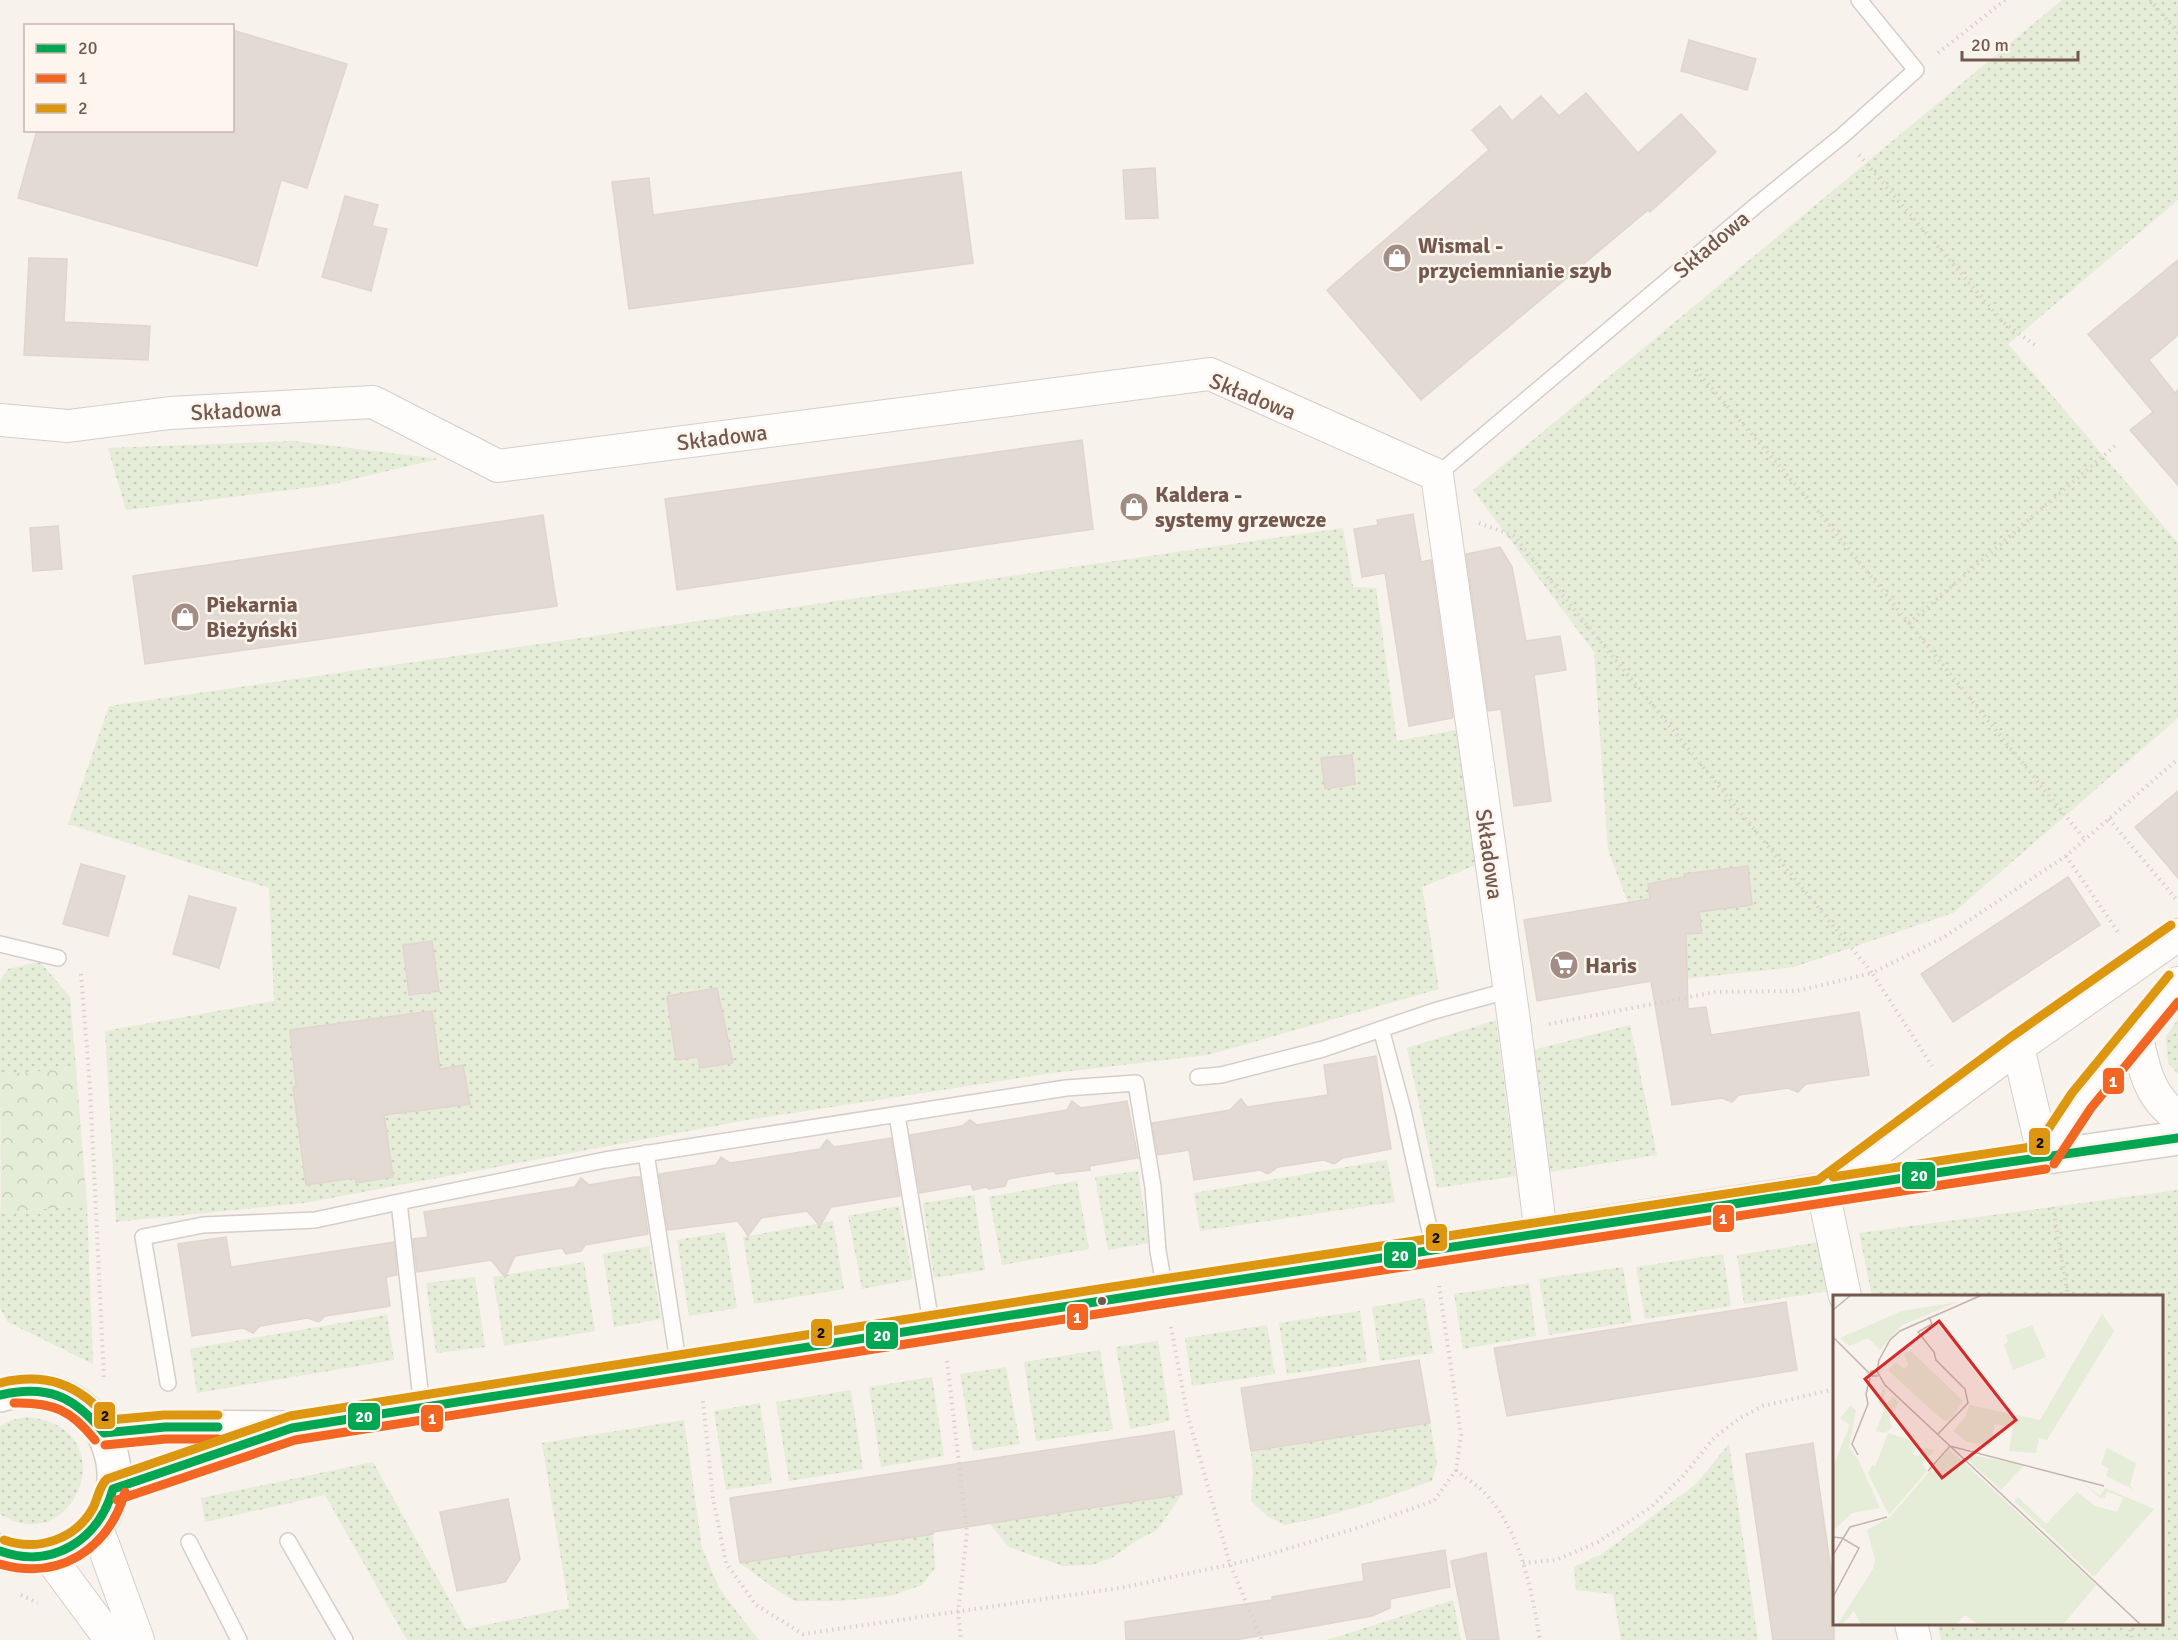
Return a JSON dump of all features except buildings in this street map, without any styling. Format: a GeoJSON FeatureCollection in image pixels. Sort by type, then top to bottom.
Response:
{"type":"FeatureCollection","features":[{"type":"Feature","properties":{"kind":"main road"},"geometry":{"type":"LineString","coordinates":[[104,1433],[165,1427],[292,1428],[1166,1291],[2178,1138]]}},
{"type":"Feature","properties":{"kind":"main road"},"geometry":{"type":"LineString","coordinates":[[0,1551],[7,1555],[39,1557],[70,1548],[90,1533],[105,1513],[113,1489],[114,1469],[111,1450],[104,1433],[91,1416],[75,1402],[35,1389],[5,1386]]}},
{"type":"Feature","properties":{"kind":"main road"},"geometry":{"type":"LineString","coordinates":[[113,1489],[292,1428]]}},
{"type":"Feature","properties":{"kind":"street","name":"Składowa"},"geometry":{"type":"LineString","coordinates":[[0,420],[68,426],[170,413],[373,402],[498,466],[1210,374],[1437,476],[1510,990],[1541,1234]]}},
{"type":"Feature","properties":{"kind":"street"},"geometry":{"type":"LineString","coordinates":[[1845,1295],[1823,1191],[2018,1047],[2178,935]]}},
{"type":"Feature","properties":{"kind":"street"},"geometry":{"type":"LineString","coordinates":[[2044,1157],[2081,1101],[2178,983]]}},
{"type":"Feature","properties":{"kind":"street"},"geometry":{"type":"LineString","coordinates":[[2136,1033],[2146,1077],[2164,1108],[2178,1116]]}},
{"type":"Feature","properties":{"kind":"street"},"geometry":{"type":"LineString","coordinates":[[2018,1047],[2044,1157]]}},
{"type":"Feature","properties":{"kind":"street"},"geometry":{"type":"LineString","coordinates":[[96,1526],[138,1640]]}},
{"type":"Feature","properties":{"kind":"street"},"geometry":{"type":"LineString","coordinates":[[48,1556],[111,1640]]}},
{"type":"Feature","properties":{"kind":"street"},"geometry":{"type":"LineString","coordinates":[[1911,1625],[1915,1640]]}},
{"type":"Feature","properties":{"kind":"lane"},"geometry":{"type":"LineString","coordinates":[[1859,0],[1916,70]]}},
{"type":"Feature","properties":{"kind":"lane","name":"Składowa"},"geometry":{"type":"LineString","coordinates":[[1437,476],[1750,210],[1842,136],[1916,70]]}},
{"type":"Feature","properties":{"kind":"lane"},"geometry":{"type":"LineString","coordinates":[[0,944],[58,958]]}},
{"type":"Feature","properties":{"kind":"lane"},"geometry":{"type":"LineString","coordinates":[[1198,1077],[1221,1075],[1323,1049],[1434,1011],[1510,990]]}},
{"type":"Feature","properties":{"kind":"lane"},"geometry":{"type":"LineString","coordinates":[[1381,1029],[1403,1110],[1434,1250]]}},
{"type":"Feature","properties":{"kind":"lane"},"geometry":{"type":"LineString","coordinates":[[168,1383],[143,1237],[203,1225],[315,1220],[646,1153],[1066,1088],[1136,1083],[1153,1187],[1158,1251],[1166,1291]]}},
{"type":"Feature","properties":{"kind":"lane"},"geometry":{"type":"LineString","coordinates":[[897,1114],[938,1327]]}},
{"type":"Feature","properties":{"kind":"lane"},"geometry":{"type":"LineString","coordinates":[[646,1153],[690,1366]]}},
{"type":"Feature","properties":{"kind":"lane"},"geometry":{"type":"LineString","coordinates":[[399,1202],[422,1408]]}},
{"type":"Feature","properties":{"kind":"lane"},"geometry":{"type":"LineString","coordinates":[[288,1541],[345,1640]]}},
{"type":"Feature","properties":{"kind":"lane"},"geometry":{"type":"LineString","coordinates":[[189,1542],[239,1640]]}},
{"type":"Feature","properties":{"kind":"path"},"geometry":{"type":"LineString","coordinates":[[1916,70],[2005,0]]}},
{"type":"Feature","properties":{"kind":"path"},"geometry":{"type":"LineString","coordinates":[[2150,0],[2178,33]]}},
{"type":"Feature","properties":{"kind":"path"},"geometry":{"type":"LineString","coordinates":[[1842,136],[2003,322],[2036,346]]}},
{"type":"Feature","properties":{"kind":"path"},"geometry":{"type":"LineString","coordinates":[[1696,370],[1808,500],[2086,841]]}},
{"type":"Feature","properties":{"kind":"path"},"geometry":{"type":"LineString","coordinates":[[1909,623],[2117,444]]}},
{"type":"Feature","properties":{"kind":"path"},"geometry":{"type":"LineString","coordinates":[[1441,509],[1514,536],[1872,973],[1936,1072]]}},
{"type":"Feature","properties":{"kind":"path"},"geometry":{"type":"LineString","coordinates":[[1515,1031],[1715,992],[1797,991],[1872,973],[1944,937],[2066,856],[2178,759]]}},
{"type":"Feature","properties":{"kind":"path"},"geometry":{"type":"LineString","coordinates":[[2109,819],[2178,902]]}},
{"type":"Feature","properties":{"kind":"path"},"geometry":{"type":"LineString","coordinates":[[2066,856],[2139,962]]}},
{"type":"Feature","properties":{"kind":"path"},"geometry":{"type":"LineString","coordinates":[[80,970],[90,1088],[104,1380]]}},
{"type":"Feature","properties":{"kind":"path"},"geometry":{"type":"LineString","coordinates":[[2053,1207],[2068,1295]]}},
{"type":"Feature","properties":{"kind":"path"},"geometry":{"type":"LineString","coordinates":[[690,1366],[712,1498],[726,1563],[756,1605],[803,1634],[1126,1587],[1230,1564],[1354,1529],[1434,1501],[1456,1470],[1461,1435],[1434,1250]]}},
{"type":"Feature","properties":{"kind":"path"},"geometry":{"type":"LineString","coordinates":[[1166,1291],[1187,1413],[1230,1564],[1262,1640]]}},
{"type":"Feature","properties":{"kind":"path"},"geometry":{"type":"LineString","coordinates":[[938,1327],[967,1532],[958,1613],[962,1640]]}},
{"type":"Feature","properties":{"kind":"path"},"geometry":{"type":"LineString","coordinates":[[1523,1563],[1556,1560],[1598,1542],[1650,1508],[1682,1477],[1715,1437],[1740,1418],[1763,1406],[1833,1389]]}},
{"type":"Feature","properties":{"kind":"path"},"geometry":{"type":"LineString","coordinates":[[1456,1470],[1482,1490],[1509,1526],[1523,1563],[1540,1640]]}},
{"type":"Feature","properties":{"kind":"path"},"geometry":{"type":"LineString","coordinates":[[11,1591],[42,1605]]}},
{"type":"Feature","properties":{"kind":"path"},"geometry":{"type":"LineString","coordinates":[[2129,1625],[2132,1640]]}},
{"type":"Feature","properties":{"kind":"green space"},"geometry":{"type":"Polygon","coordinates":[[[2062,0],[2178,0],[2178,200],[2008,344],[2178,543],[2178,718],[1953,913],[1794,967],[1658,982],[1608,850],[1594,652],[1473,490],[2062,0]]]}},
{"type":"Feature","properties":{"kind":"green space"},"geometry":{"type":"Polygon","coordinates":[[[294,441],[438,459],[329,485],[126,510],[108,448],[294,441]]]}},
{"type":"Feature","properties":{"kind":"green space"},"geometry":{"type":"Polygon","coordinates":[[[1343,528],[1353,587],[1376,588],[1397,741],[1456,730],[1476,865],[1422,887],[1439,989],[1208,1055],[1045,1074],[747,1120],[304,1203],[116,1222],[105,1031],[274,1001],[269,888],[68,824],[109,706],[1343,528]]]}},
{"type":"Feature","properties":{"kind":"green space"},"geometry":{"type":"Polygon","coordinates":[[[40,962],[70,997],[76,1069],[0,1074],[0,981],[8,969],[40,962]]]}},
{"type":"Feature","properties":{"kind":"green space"},"geometry":{"type":"Polygon","coordinates":[[[2178,1019],[2178,1074],[2168,1063],[2166,1037],[2178,1019]]]}},
{"type":"Feature","properties":{"kind":"green space"},"geometry":{"type":"Polygon","coordinates":[[[1496,1020],[1516,1176],[1437,1188],[1407,1048],[1496,1020]]]}},
{"type":"Feature","properties":{"kind":"green space"},"geometry":{"type":"Polygon","coordinates":[[[1630,1025],[1657,1155],[1550,1172],[1533,1050],[1630,1025]]]}},
{"type":"Feature","properties":{"kind":"green space"},"geometry":{"type":"Polygon","coordinates":[[[76,1069],[87,1205],[1,1213],[0,1074],[76,1069]]]}},
{"type":"Feature","properties":{"kind":"green space"},"geometry":{"type":"Polygon","coordinates":[[[1387,1160],[1395,1202],[1200,1231],[1194,1193],[1387,1160]]]}},
{"type":"Feature","properties":{"kind":"green space"},"geometry":{"type":"Polygon","coordinates":[[[1138,1171],[1149,1243],[1108,1250],[1095,1177],[1138,1171]]]}},
{"type":"Feature","properties":{"kind":"green space"},"geometry":{"type":"Polygon","coordinates":[[[1077,1181],[1089,1249],[1002,1265],[989,1197],[1077,1181]]]}},
{"type":"Feature","properties":{"kind":"green space"},"geometry":{"type":"Polygon","coordinates":[[[2178,1190],[2178,1640],[1941,1640],[1938,1625],[2163,1625],[2163,1295],[1872,1295],[1859,1233],[2178,1190]]]}},
{"type":"Feature","properties":{"kind":"green space"},"geometry":{"type":"Polygon","coordinates":[[[974,1195],[985,1270],[934,1278],[923,1203],[974,1195]]]}},
{"type":"Feature","properties":{"kind":"green space"},"geometry":{"type":"Polygon","coordinates":[[[0,1204],[1,1213],[87,1205],[93,1364],[8,1322],[0,1308],[0,1204]]]}},
{"type":"Feature","properties":{"kind":"green space"},"geometry":{"type":"Polygon","coordinates":[[[899,1206],[913,1279],[862,1289],[848,1216],[899,1206]]]}},
{"type":"Feature","properties":{"kind":"green space"},"geometry":{"type":"Polygon","coordinates":[[[833,1221],[844,1289],[754,1304],[743,1237],[833,1221]]]}},
{"type":"Feature","properties":{"kind":"green space"},"geometry":{"type":"Polygon","coordinates":[[[725,1232],[737,1308],[689,1316],[677,1240],[725,1232]]]}},
{"type":"Feature","properties":{"kind":"green space"},"geometry":{"type":"Polygon","coordinates":[[[1825,1241],[1835,1290],[1744,1304],[1737,1255],[1825,1241]]]}},
{"type":"Feature","properties":{"kind":"green space"},"geometry":{"type":"Polygon","coordinates":[[[649,1246],[661,1319],[614,1327],[603,1254],[649,1246]]]}},
{"type":"Feature","properties":{"kind":"green space"},"geometry":{"type":"Polygon","coordinates":[[[1723,1254],[1731,1306],[1645,1319],[1636,1267],[1723,1254]]]}},
{"type":"Feature","properties":{"kind":"green space"},"geometry":{"type":"Polygon","coordinates":[[[584,1262],[595,1331],[504,1346],[493,1277],[584,1262]]]}},
{"type":"Feature","properties":{"kind":"green space"},"geometry":{"type":"Polygon","coordinates":[[[1623,1267],[1632,1322],[1549,1335],[1539,1279],[1623,1267]]]}},
{"type":"Feature","properties":{"kind":"green space"},"geometry":{"type":"Polygon","coordinates":[[[475,1277],[485,1347],[436,1353],[426,1283],[475,1277]]]}},
{"type":"Feature","properties":{"kind":"green space"},"geometry":{"type":"Polygon","coordinates":[[[1529,1283],[1536,1336],[1463,1349],[1454,1294],[1529,1283]]]}},
{"type":"Feature","properties":{"kind":"green space"},"geometry":{"type":"Polygon","coordinates":[[[1424,1298],[1433,1353],[1380,1361],[1372,1307],[1424,1298]]]}},
{"type":"Feature","properties":{"kind":"green space"},"geometry":{"type":"Polygon","coordinates":[[[1360,1311],[1367,1362],[1287,1374],[1279,1323],[1360,1311]]]}},
{"type":"Feature","properties":{"kind":"green space"},"geometry":{"type":"Polygon","coordinates":[[[387,1315],[394,1360],[197,1393],[190,1349],[387,1315]]]}},
{"type":"Feature","properties":{"kind":"green space"},"geometry":{"type":"Polygon","coordinates":[[[1267,1325],[1275,1374],[1192,1386],[1185,1338],[1267,1325]]]}},
{"type":"Feature","properties":{"kind":"green space"},"geometry":{"type":"Polygon","coordinates":[[[1158,1341],[1170,1421],[1130,1429],[1116,1347],[1158,1341]]]}},
{"type":"Feature","properties":{"kind":"green space"},"geometry":{"type":"Polygon","coordinates":[[[1100,1350],[1113,1430],[1036,1441],[1024,1362],[1100,1350]]]}},
{"type":"Feature","properties":{"kind":"green space"},"geometry":{"type":"Polygon","coordinates":[[[1006,1367],[1020,1444],[973,1451],[960,1374],[1006,1367]]]}},
{"type":"Feature","properties":{"kind":"green space"},"geometry":{"type":"Polygon","coordinates":[[[932,1377],[944,1456],[881,1467],[869,1387],[932,1377]]]}},
{"type":"Feature","properties":{"kind":"green space"},"geometry":{"type":"Polygon","coordinates":[[[851,1390],[863,1469],[789,1481],[776,1402],[851,1390]]]}},
{"type":"Feature","properties":{"kind":"green space"},"geometry":{"type":"Polygon","coordinates":[[[760,1403],[772,1483],[726,1490],[714,1411],[760,1403]]]}},
{"type":"Feature","properties":{"kind":"green space"},"geometry":{"type":"Polygon","coordinates":[[[27,1417],[58,1426],[76,1443],[83,1464],[80,1487],[68,1507],[50,1520],[27,1524],[0,1514],[0,1426],[12,1420],[27,1417]]]}},
{"type":"Feature","properties":{"kind":"green space"},"geometry":{"type":"Polygon","coordinates":[[[684,1420],[702,1548],[720,1590],[759,1640],[407,1640],[325,1495],[205,1522],[201,1498],[373,1462],[466,1629],[569,1608],[542,1443],[684,1420]]]}},
{"type":"Feature","properties":{"kind":"green space"},"geometry":{"type":"Polygon","coordinates":[[[1430,1423],[1437,1463],[1432,1481],[1367,1504],[1284,1525],[1267,1516],[1251,1501],[1253,1475],[1251,1451],[1430,1423]]]}},
{"type":"Feature","properties":{"kind":"green space"},"geometry":{"type":"Polygon","coordinates":[[[1729,1444],[1758,1640],[1621,1640],[1613,1594],[1576,1590],[1574,1567],[1602,1554],[1696,1484],[1729,1444]]]}},
{"type":"Feature","properties":{"kind":"green space"},"geometry":{"type":"Polygon","coordinates":[[[1182,1494],[1158,1529],[1113,1557],[1092,1565],[1063,1566],[1009,1547],[989,1523],[1182,1494]]]}},
{"type":"Feature","properties":{"kind":"green space"},"geometry":{"type":"Polygon","coordinates":[[[933,1534],[935,1568],[922,1585],[890,1596],[838,1601],[795,1601],[740,1563],[933,1534]]]}},
{"type":"Feature","properties":{"kind":"green space"},"geometry":{"type":"Polygon","coordinates":[[[1453,1600],[1461,1640],[1327,1640],[1453,1600]]]}},
{"type":"Feature","properties":{"kind":"transit line","name":"2"},"geometry":{"type":"LineString","coordinates":[[4,1540],[30,1544],[55,1540],[77,1528],[86,1519],[107,1479],[290,1416],[1163,1279],[1818,1180],[2011,1037],[2171,925]]}},
{"type":"Feature","properties":{"kind":"transit line","name":"2"},"geometry":{"type":"LineString","coordinates":[[1833,1177],[2037,1146],[2072,1093],[2169,975]]}},
{"type":"Feature","properties":{"kind":"transit line","name":"1"},"geometry":{"type":"LineString","coordinates":[[2054,1164],[2091,1108],[2178,1002]]}},
{"type":"Feature","properties":{"kind":"transit line","name":"20"},"geometry":{"type":"LineString","coordinates":[[113,1489],[292,1428],[1165,1291],[2178,1138]]}},
{"type":"Feature","properties":{"kind":"transit line","name":"1"},"geometry":{"type":"LineString","coordinates":[[117,1500],[295,1440],[1167,1303],[2046,1169]]}},
{"type":"Feature","properties":{"kind":"transit line","name":"2"},"geometry":{"type":"LineString","coordinates":[[0,1383],[32,1379],[60,1384],[86,1397],[109,1420],[164,1415],[218,1415]]}},
{"type":"Feature","properties":{"kind":"transit line","name":"20"},"geometry":{"type":"LineString","coordinates":[[0,1395],[32,1391],[58,1396],[82,1410],[104,1433]]}},
{"type":"Feature","properties":{"kind":"transit line","name":"1"},"geometry":{"type":"LineString","coordinates":[[14,1403],[40,1404],[60,1410],[78,1421],[95,1440]]}},
{"type":"Feature","properties":{"kind":"transit line","name":"20"},"geometry":{"type":"LineString","coordinates":[[104,1433],[165,1427],[218,1427]]}},
{"type":"Feature","properties":{"kind":"transit line","name":"1"},"geometry":{"type":"LineString","coordinates":[[105,1445],[166,1439],[218,1439]]}},
{"type":"Feature","properties":{"kind":"transit line","name":"20"},"geometry":{"type":"LineString","coordinates":[[0,1551],[19,1556],[38,1556],[55,1553],[71,1546],[97,1523],[113,1489]]}},
{"type":"Feature","properties":{"kind":"transit line","name":"1"},"geometry":{"type":"LineString","coordinates":[[0,1564],[22,1568],[42,1568],[61,1564],[78,1556],[94,1545],[107,1530],[125,1492]]}},
{"type":"Feature","properties":{"kind":"place","name":"Wismal - przyciemnianie szyb"},"geometry":{"type":"Point","coordinates":[1397,258]}},
{"type":"Feature","properties":{"kind":"place","name":"Kaldera - systemy grzewcze"},"geometry":{"type":"Point","coordinates":[1134,507]}},
{"type":"Feature","properties":{"kind":"place","name":"Piekarnia Bieżyński"},"geometry":{"type":"Point","coordinates":[185,617]}},
{"type":"Feature","properties":{"kind":"place","name":"Haris"},"geometry":{"type":"Point","coordinates":[1564,965]}}]}
